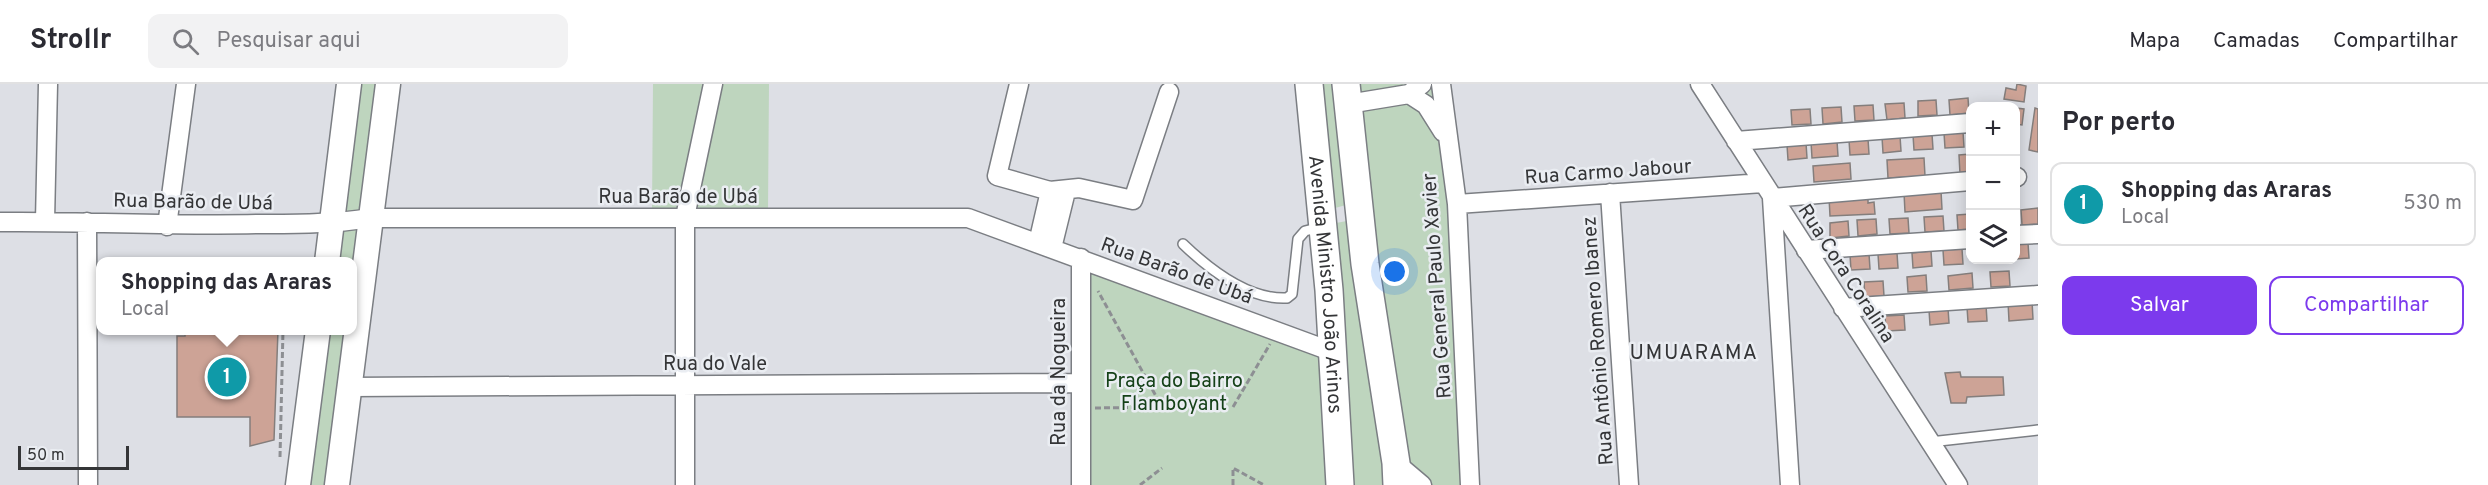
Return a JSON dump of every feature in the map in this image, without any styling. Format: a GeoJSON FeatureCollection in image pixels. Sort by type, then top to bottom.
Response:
{"type":"FeatureCollection","features":[{"type":"Feature","properties":{"kind":"main road"},"geometry":{"type":"LineString","coordinates":[[350,84],[329,242],[344,236],[354,237],[368,244]]}},
{"type":"Feature","properties":{"kind":"main road"},"geometry":{"type":"LineString","coordinates":[[357,327],[388,84]]}},
{"type":"Feature","properties":{"kind":"main road"},"geometry":{"type":"LineString","coordinates":[[1311,84],[1322,96],[1334,103],[1347,94]]}},
{"type":"Feature","properties":{"kind":"main road","name":"Avenida Ministro João Arinos"},"geometry":{"type":"LineString","coordinates":[[1311,84],[1324,226],[1340,485]]}},
{"type":"Feature","properties":{"kind":"main road","name":"Avenida Ministro João Arinos"},"geometry":{"type":"LineString","coordinates":[[1347,94],[1372,321],[1397,474]]}},
{"type":"Feature","properties":{"kind":"main road"},"geometry":{"type":"LineString","coordinates":[[337,183],[360,189],[375,185]]}},
{"type":"Feature","properties":{"kind":"main road"},"geometry":{"type":"LineString","coordinates":[[298,485],[317,335]]}},
{"type":"Feature","properties":{"kind":"main road"},"geometry":{"type":"LineString","coordinates":[[337,485],[356,335]]}},
{"type":"Feature","properties":{"kind":"main road"},"geometry":{"type":"LineString","coordinates":[[306,485],[318,483],[325,485]]}},
{"type":"Feature","properties":{"kind":"street"},"geometry":{"type":"LineString","coordinates":[[45,221],[48,84]]}},
{"type":"Feature","properties":{"kind":"street"},"geometry":{"type":"LineString","coordinates":[[167,226],[186,84]]}},
{"type":"Feature","properties":{"kind":"street"},"geometry":{"type":"LineString","coordinates":[[685,485],[685,217],[713,84]]}},
{"type":"Feature","properties":{"kind":"street"},"geometry":{"type":"LineString","coordinates":[[1019,84],[997,176],[1058,191],[1079,188],[1132,200],[1168,92]]}},
{"type":"Feature","properties":{"kind":"street","name":"Rua General Paulo Xavier"},"geometry":{"type":"LineString","coordinates":[[1442,84],[1446,138],[1457,204],[1470,485]]}},
{"type":"Feature","properties":{"kind":"street","name":"Rua Cora Coralina"},"geometry":{"type":"LineString","coordinates":[[1700,84],[1958,485]]}},
{"type":"Feature","properties":{"kind":"street"},"geometry":{"type":"LineString","coordinates":[[1347,94],[1415,89],[1446,138]]}},
{"type":"Feature","properties":{"kind":"street"},"geometry":{"type":"LineString","coordinates":[[1737,141],[1966,123]]}},
{"type":"Feature","properties":{"kind":"street","name":"Rua Carmo Jabour"},"geometry":{"type":"LineString","coordinates":[[1457,204],[1610,193],[1768,190],[1966,181]]}},
{"type":"Feature","properties":{"kind":"street"},"geometry":{"type":"LineString","coordinates":[[1768,190],[1790,485]]}},
{"type":"Feature","properties":{"kind":"street"},"geometry":{"type":"LineString","coordinates":[[1045,246],[1058,191]]}},
{"type":"Feature","properties":{"kind":"street","name":"Rua Antônio Romero Ibanez"},"geometry":{"type":"LineString","coordinates":[[1610,193],[1629,485]]}},
{"type":"Feature","properties":{"kind":"street","name":"Rua Barão de Ubá"},"geometry":{"type":"LineString","coordinates":[[0,222],[87,222],[167,226],[329,242],[371,218],[968,218],[1333,352]]}},
{"type":"Feature","properties":{"kind":"street"},"geometry":{"type":"LineString","coordinates":[[87,222],[88,485]]}},
{"type":"Feature","properties":{"kind":"street"},"geometry":{"type":"LineString","coordinates":[[2020,235],[2038,234]]}},
{"type":"Feature","properties":{"kind":"street"},"geometry":{"type":"LineString","coordinates":[[1806,250],[1966,239]]}},
{"type":"Feature","properties":{"kind":"street","name":"Rua da Nogueira"},"geometry":{"type":"LineString","coordinates":[[1080,258],[1081,485]]}},
{"type":"Feature","properties":{"kind":"street"},"geometry":{"type":"LineString","coordinates":[[1843,309],[2038,295]]}},
{"type":"Feature","properties":{"kind":"street","name":"Rua do Vale"},"geometry":{"type":"LineString","coordinates":[[349,387],[1081,383]]}},
{"type":"Feature","properties":{"kind":"street"},"geometry":{"type":"LineString","coordinates":[[1397,474],[1422,485]]}},
{"type":"Feature","properties":{"kind":"lane"},"geometry":{"type":"LineString","coordinates":[[1183,244],[1201,262],[1243,287],[1277,299],[1287,298],[1292,294],[1298,239],[1305,231],[1324,226]]}},
{"type":"Feature","properties":{"kind":"lane"},"geometry":{"type":"LineString","coordinates":[[1930,442],[2038,430]]}},
{"type":"Feature","properties":{"kind":"path"},"geometry":{"type":"LineString","coordinates":[[1081,408],[1162,408],[1097,288]]}},
{"type":"Feature","properties":{"kind":"path"},"geometry":{"type":"LineString","coordinates":[[1233,407],[1278,331]]}},
{"type":"Feature","properties":{"kind":"path"},"geometry":{"type":"LineString","coordinates":[[280,457],[283,335]]}},
{"type":"Feature","properties":{"kind":"path"},"geometry":{"type":"LineString","coordinates":[[1140,485],[1162,468]]}},
{"type":"Feature","properties":{"kind":"path"},"geometry":{"type":"LineString","coordinates":[[1233,485],[1233,468],[1264,485]]}},
{"type":"Feature","properties":{"kind":"green space"},"geometry":{"type":"Polygon","coordinates":[[[356,84],[376,84],[355,257],[335,257],[356,84]]]}},
{"type":"Feature","properties":{"kind":"green space"},"geometry":{"type":"Polygon","coordinates":[[[653,84],[769,84],[768,209],[652,210],[653,84]]]}},
{"type":"Feature","properties":{"kind":"green space"},"geometry":{"type":"Polygon","coordinates":[[[1315,84],[1342,84],[1353,203],[1328,210],[1315,84]]]}},
{"type":"Feature","properties":{"kind":"green space"},"geometry":{"type":"Polygon","coordinates":[[[1360,84],[1437,84],[1450,211],[1463,485],[1403,485],[1360,84]]]}},
{"type":"Feature","properties":{"kind":"green space"},"geometry":{"type":"Polygon","coordinates":[[[1357,219],[1395,485],[1342,485],[1331,224],[1357,219]]]}},
{"type":"Feature","properties":{"kind":"green space","name":"Praça do Bairro Flamboyant"},"geometry":{"type":"Polygon","coordinates":[[[1081,258],[1333,352],[1340,485],[1081,485],[1081,258]]]}},
{"type":"Feature","properties":{"kind":"green space"},"geometry":{"type":"Polygon","coordinates":[[[325,335],[344,335],[325,485],[306,485],[325,335]]]}},
{"type":"Feature","properties":{"kind":"building"},"geometry":{"type":"Polygon","coordinates":[[[2017,84],[2026,86],[2024,102],[2004,99],[2006,88],[2016,90],[2017,84]]]}},
{"type":"Feature","properties":{"kind":"building"},"geometry":{"type":"Polygon","coordinates":[[[1968,98],[1966,113],[1950,115],[1949,100],[1968,98]]]}},
{"type":"Feature","properties":{"kind":"building"},"geometry":{"type":"Polygon","coordinates":[[[1936,100],[1937,115],[1918,116],[1918,101],[1936,100]]]}},
{"type":"Feature","properties":{"kind":"building"},"geometry":{"type":"Polygon","coordinates":[[[1904,103],[1905,118],[1887,120],[1885,104],[1904,103]]]}},
{"type":"Feature","properties":{"kind":"building"},"geometry":{"type":"Polygon","coordinates":[[[1873,105],[1874,120],[1855,121],[1854,106],[1873,105]]]}},
{"type":"Feature","properties":{"kind":"building"},"geometry":{"type":"Polygon","coordinates":[[[1841,107],[1842,122],[1823,124],[1822,108],[1841,107]]]}},
{"type":"Feature","properties":{"kind":"building"},"geometry":{"type":"Polygon","coordinates":[[[2020,108],[2024,109],[2022,125],[2020,125],[2020,108]]]}},
{"type":"Feature","properties":{"kind":"building"},"geometry":{"type":"Polygon","coordinates":[[[2035,108],[2038,109],[2038,152],[2029,150],[2035,108]]]}},
{"type":"Feature","properties":{"kind":"building"},"geometry":{"type":"Polygon","coordinates":[[[1810,109],[1811,124],[1792,125],[1791,110],[1810,109]]]}},
{"type":"Feature","properties":{"kind":"building"},"geometry":{"type":"Polygon","coordinates":[[[1963,132],[1964,147],[1945,148],[1944,133],[1963,132]]]}},
{"type":"Feature","properties":{"kind":"building"},"geometry":{"type":"Polygon","coordinates":[[[1932,134],[1933,149],[1914,150],[1913,135],[1932,134]]]}},
{"type":"Feature","properties":{"kind":"building"},"geometry":{"type":"Polygon","coordinates":[[[1900,136],[1901,151],[1883,153],[1882,137],[1900,136]]]}},
{"type":"Feature","properties":{"kind":"building"},"geometry":{"type":"Polygon","coordinates":[[[1868,139],[1869,154],[1850,155],[1849,140],[1868,139]]]}},
{"type":"Feature","properties":{"kind":"building"},"geometry":{"type":"Polygon","coordinates":[[[1837,141],[1838,156],[1812,158],[1811,142],[1837,141]]]}},
{"type":"Feature","properties":{"kind":"building"},"geometry":{"type":"Polygon","coordinates":[[[1806,143],[1807,158],[1788,160],[1787,145],[1806,143]]]}},
{"type":"Feature","properties":{"kind":"building"},"geometry":{"type":"Polygon","coordinates":[[[1966,154],[1966,173],[1960,174],[1959,155],[1966,154]]]}},
{"type":"Feature","properties":{"kind":"building"},"geometry":{"type":"Polygon","coordinates":[[[1924,158],[1925,176],[1888,178],[1887,160],[1924,158]]]}},
{"type":"Feature","properties":{"kind":"building"},"geometry":{"type":"Polygon","coordinates":[[[1850,163],[1851,179],[1814,182],[1813,166],[1850,163]]]}},
{"type":"Feature","properties":{"kind":"building"},"geometry":{"type":"Polygon","coordinates":[[[1941,191],[1942,209],[1905,212],[1904,193],[1941,191]]]}},
{"type":"Feature","properties":{"kind":"building"},"geometry":{"type":"Polygon","coordinates":[[[1868,196],[1868,203],[1874,202],[1875,214],[1830,216],[1829,197],[1868,196]]]}},
{"type":"Feature","properties":{"kind":"building"},"geometry":{"type":"Polygon","coordinates":[[[2038,208],[2038,224],[2022,225],[2021,210],[2038,208]]]}},
{"type":"Feature","properties":{"kind":"building"},"geometry":{"type":"Polygon","coordinates":[[[1966,214],[1966,229],[1958,230],[1957,215],[1966,214]]]}},
{"type":"Feature","properties":{"kind":"building"},"geometry":{"type":"Polygon","coordinates":[[[1943,216],[1944,231],[1925,232],[1924,217],[1943,216]]]}},
{"type":"Feature","properties":{"kind":"building"},"geometry":{"type":"Polygon","coordinates":[[[1908,218],[1909,233],[1890,234],[1889,219],[1908,218]]]}},
{"type":"Feature","properties":{"kind":"building"},"geometry":{"type":"Polygon","coordinates":[[[1876,219],[1877,234],[1858,236],[1857,220],[1876,219]]]}},
{"type":"Feature","properties":{"kind":"building"},"geometry":{"type":"Polygon","coordinates":[[[1848,221],[1849,236],[1830,238],[1830,223],[1848,221]]]}},
{"type":"Feature","properties":{"kind":"building"},"geometry":{"type":"Polygon","coordinates":[[[2028,243],[2029,258],[2020,259],[2020,244],[2028,243]]]}},
{"type":"Feature","properties":{"kind":"building"},"geometry":{"type":"Polygon","coordinates":[[[1962,249],[1963,264],[1944,265],[1943,250],[1962,249]]]}},
{"type":"Feature","properties":{"kind":"building"},"geometry":{"type":"Polygon","coordinates":[[[1931,251],[1932,266],[1913,268],[1912,253],[1931,251]]]}},
{"type":"Feature","properties":{"kind":"building"},"geometry":{"type":"Polygon","coordinates":[[[1897,253],[1898,268],[1879,269],[1878,254],[1897,253]]]}},
{"type":"Feature","properties":{"kind":"building"},"geometry":{"type":"Polygon","coordinates":[[[1869,254],[1870,269],[1851,270],[1850,255],[1869,254]]]}},
{"type":"Feature","properties":{"kind":"building"},"geometry":{"type":"Polygon","coordinates":[[[2009,271],[2010,286],[1991,287],[1990,272],[2009,271]]]}},
{"type":"Feature","properties":{"kind":"building"},"geometry":{"type":"Polygon","coordinates":[[[1972,273],[1973,288],[1949,290],[1948,276],[1972,273]]]}},
{"type":"Feature","properties":{"kind":"building"},"geometry":{"type":"Polygon","coordinates":[[[1926,275],[1927,291],[1908,292],[1907,277],[1926,275]]]}},
{"type":"Feature","properties":{"kind":"building"},"geometry":{"type":"Polygon","coordinates":[[[1883,281],[1884,296],[1865,297],[1864,282],[1883,281]]]}},
{"type":"Feature","properties":{"kind":"building"},"geometry":{"type":"Polygon","coordinates":[[[2032,301],[2033,319],[2009,321],[2008,302],[2032,301]]]}},
{"type":"Feature","properties":{"kind":"building"},"geometry":{"type":"Polygon","coordinates":[[[1986,305],[1987,321],[1968,322],[1967,307],[1986,305]]]}},
{"type":"Feature","properties":{"kind":"building"},"geometry":{"type":"Polygon","coordinates":[[[1948,308],[1949,323],[1930,325],[1929,310],[1948,308]]]}},
{"type":"Feature","properties":{"kind":"building"},"geometry":{"type":"Polygon","coordinates":[[[1904,315],[1905,330],[1886,331],[1885,316],[1904,315]]]}},
{"type":"Feature","properties":{"kind":"building"},"geometry":{"type":"Polygon","coordinates":[[[278,335],[274,440],[250,446],[250,417],[177,417],[177,336],[278,335]]]}},
{"type":"Feature","properties":{"kind":"building"},"geometry":{"type":"Polygon","coordinates":[[[1960,372],[1961,377],[2003,377],[2004,395],[1967,397],[1966,403],[1951,403],[1945,373],[1960,372]]]}},
{"type":"Feature","properties":{"kind":"place","name":"Shopping das Araras"},"geometry":{"type":"Point","coordinates":[227,377]}},
{"type":"Feature","properties":{"kind":"district","name":"UMUARAMA"},"geometry":{"type":"Point","coordinates":[1694,352]}}]}
